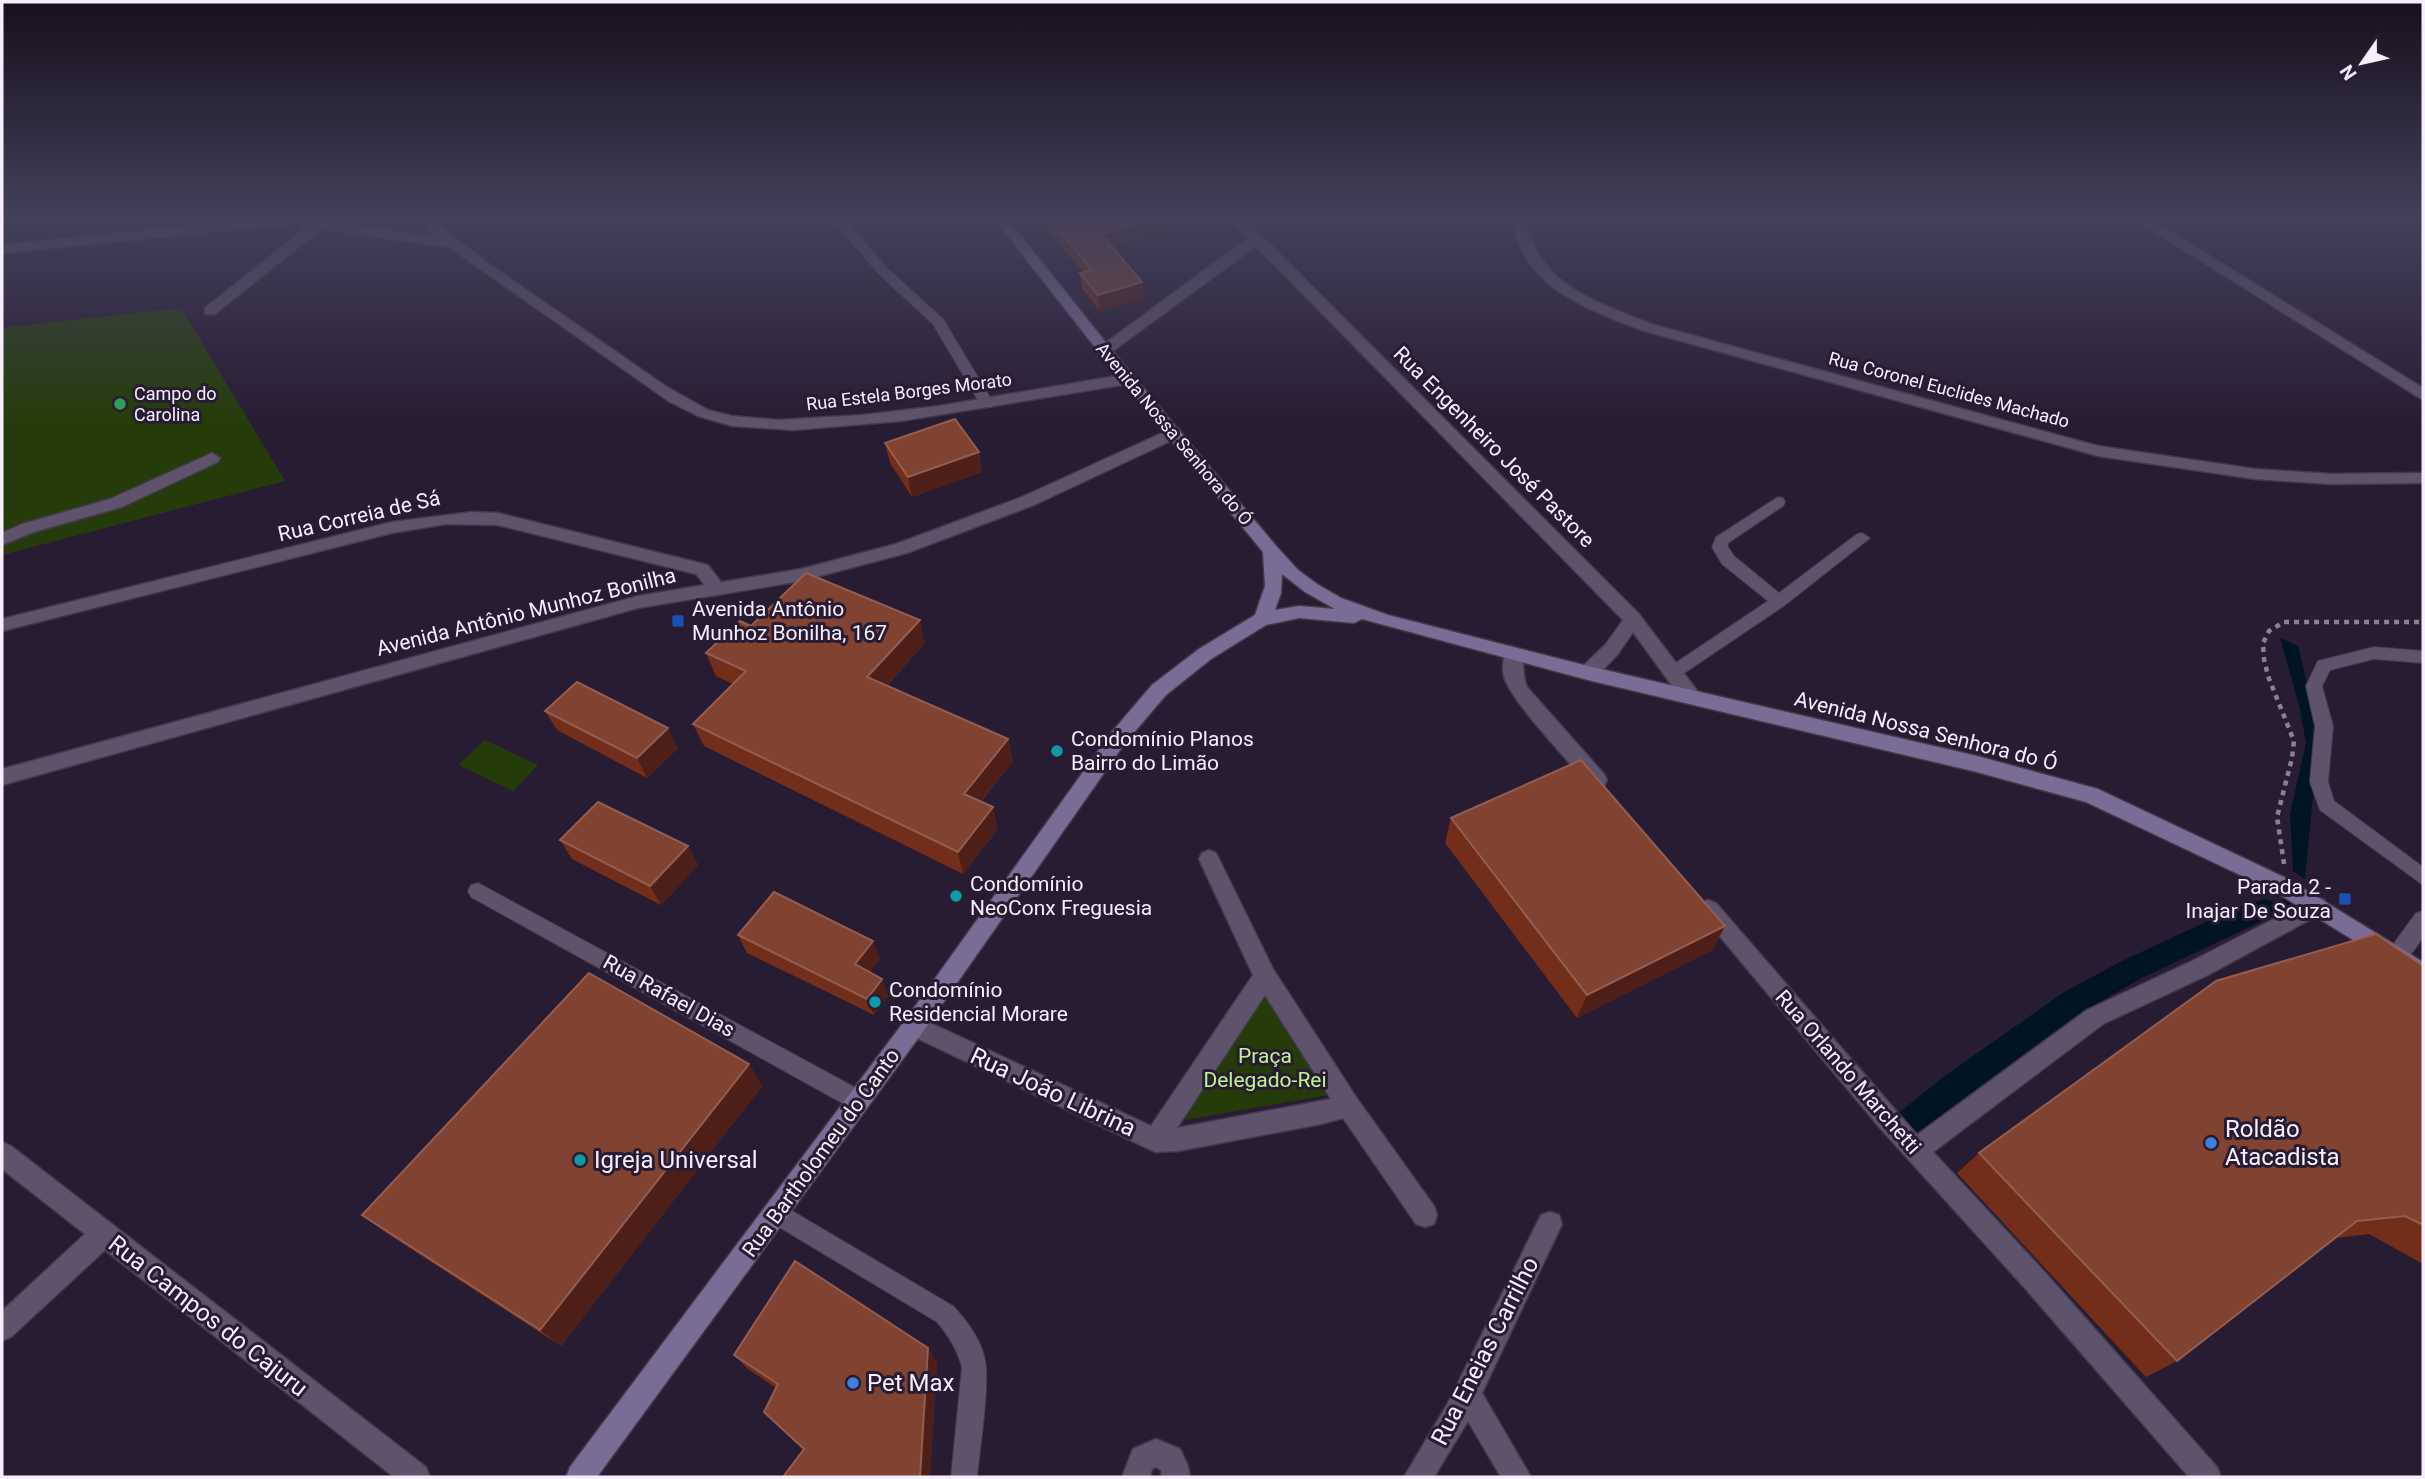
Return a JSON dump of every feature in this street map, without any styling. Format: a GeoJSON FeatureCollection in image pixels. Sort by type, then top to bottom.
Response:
{"type":"FeatureCollection","features":[{"type":"Feature","properties":{"kind":"main road","name":"Avenida Nossa Senhora do Ó"},"geometry":{"type":"LineString","coordinates":[[1054,286],[1271,551],[1292,574],[1335,602],[1384,620],[1513,654],[1977,764],[2091,795],[2281,885],[2423,973]]}},
{"type":"Feature","properties":{"kind":"main road"},"geometry":{"type":"LineString","coordinates":[[1261,619],[1273,598],[1275,587],[1271,551]]}},
{"type":"Feature","properties":{"kind":"main road","name":"Avenida Nossa Senhora do Ó"},"geometry":{"type":"LineString","coordinates":[[1261,619],[1299,612],[1384,620]]}},
{"type":"Feature","properties":{"kind":"main road","name":"Rua Bartholomeu do Canto"},"geometry":{"type":"LineString","coordinates":[[580,1477],[914,1026],[1118,738],[1159,690],[1205,654],[1261,619]]}},
{"type":"Feature","properties":{"kind":"street"},"geometry":{"type":"LineString","coordinates":[[210,311],[240,286]]}},
{"type":"Feature","properties":{"kind":"street","name":"Rua Estela Borges Morato"},"geometry":{"type":"LineString","coordinates":[[513,286],[658,387],[703,413],[748,423],[790,425],[849,422],[987,404],[1128,379]]}},
{"type":"Feature","properties":{"kind":"street"},"geometry":{"type":"LineString","coordinates":[[1105,350],[1192,286]]}},
{"type":"Feature","properties":{"kind":"street","name":"Rua Engenheiro José Pastore"},"geometry":{"type":"LineString","coordinates":[[1303,286],[1633,620],[1691,697]]}},
{"type":"Feature","properties":{"kind":"street","name":"Rua Coronel Euclides Machado"},"geometry":{"type":"LineString","coordinates":[[1561,286],[1582,300],[1646,327],[2098,451],[2255,474],[2331,479],[2423,478]]}},
{"type":"Feature","properties":{"kind":"street"},"geometry":{"type":"LineString","coordinates":[[2248,286],[2423,395]]}},
{"type":"Feature","properties":{"kind":"street","name":"Avenida Antônio Munhoz Bonilha"},"geometry":{"type":"LineString","coordinates":[[2,777],[638,602],[801,575],[901,549],[1028,501],[1173,433]]}},
{"type":"Feature","properties":{"kind":"street"},"geometry":{"type":"LineString","coordinates":[[2,539],[28,528],[116,503],[212,458]]}},
{"type":"Feature","properties":{"kind":"street","name":"Rua Correia de Sá"},"geometry":{"type":"LineString","coordinates":[[2,625],[364,536],[440,519],[471,516],[498,519],[702,569],[718,589]]}},
{"type":"Feature","properties":{"kind":"street"},"geometry":{"type":"LineString","coordinates":[[1588,673],[1612,649],[1633,620]]}},
{"type":"Feature","properties":{"kind":"street"},"geometry":{"type":"LineString","coordinates":[[1513,654],[1513,677],[1520,691],[1611,797]]}},
{"type":"Feature","properties":{"kind":"street"},"geometry":{"type":"LineString","coordinates":[[1209,859],[1265,976],[1348,1105],[1425,1215]]}},
{"type":"Feature","properties":{"kind":"street","name":"Rua Orlando Marchetti"},"geometry":{"type":"LineString","coordinates":[[1692,890],[1916,1150],[2207,1477]]}},
{"type":"Feature","properties":{"kind":"street"},"geometry":{"type":"LineString","coordinates":[[1916,1150],[2095,1017],[2200,968],[2317,906]]}},
{"type":"Feature","properties":{"kind":"street","name":"Rua João Librina"},"geometry":{"type":"LineString","coordinates":[[1155,1140],[1265,976]]}},
{"type":"Feature","properties":{"kind":"street","name":"Rua João Librina"},"geometry":{"type":"LineString","coordinates":[[914,1026],[1155,1140],[1321,1113],[1348,1105]]}},
{"type":"Feature","properties":{"kind":"street","name":"Rua Campos do Cajuru"},"geometry":{"type":"LineString","coordinates":[[2,1154],[416,1477]]}},
{"type":"Feature","properties":{"kind":"street","name":"Rua Eneias Carrilho"},"geometry":{"type":"LineString","coordinates":[[1418,1477],[1463,1404],[1550,1224]]}},
{"type":"Feature","properties":{"kind":"street"},"geometry":{"type":"LineString","coordinates":[[2,1328],[103,1235]]}},
{"type":"Feature","properties":{"kind":"street"},"geometry":{"type":"LineString","coordinates":[[1463,1404],[1517,1477]]}},
{"type":"Feature","properties":{"kind":"street"},"geometry":{"type":"LineString","coordinates":[[1136,1477],[1136,1469],[1142,1458],[1151,1452],[1162,1452],[1171,1458],[1176,1468],[1176,1477]]}},
{"type":"Feature","properties":{"kind":"lane"},"geometry":{"type":"LineString","coordinates":[[899,286],[938,322],[987,404]]}},
{"type":"Feature","properties":{"kind":"lane"},"geometry":{"type":"LineString","coordinates":[[1778,502],[1721,541],[1720,547],[1728,560],[1779,601]]}},
{"type":"Feature","properties":{"kind":"lane"},"geometry":{"type":"LineString","coordinates":[[1674,672],[1779,601],[1862,538]]}},
{"type":"Feature","properties":{"kind":"lane"},"geometry":{"type":"LineString","coordinates":[[2423,657],[2374,653],[2324,665],[2314,686],[2324,726],[2319,782],[2326,805],[2423,877]]}},
{"type":"Feature","properties":{"kind":"lane","name":"Rua Rafael Dias"},"geometry":{"type":"LineString","coordinates":[[478,891],[859,1101]]}},
{"type":"Feature","properties":{"kind":"lane"},"geometry":{"type":"LineString","coordinates":[[2396,956],[2423,919]]}},
{"type":"Feature","properties":{"kind":"lane"},"geometry":{"type":"LineString","coordinates":[[777,1213],[944,1314],[960,1330],[971,1351],[974,1367],[964,1477]]}},
{"type":"Feature","properties":{"kind":"green space","name":"Campo do Carolina"},"geometry":{"type":"Polygon","coordinates":[[[181,308],[285,481],[2,555],[2,328],[181,308]]]}},
{"type":"Feature","properties":{"kind":"green space"},"geometry":{"type":"Polygon","coordinates":[[[485,740],[538,765],[513,791],[458,765],[485,740]]]}},
{"type":"Feature","properties":{"kind":"green space","name":"Praça Delegado-Rei"},"geometry":{"type":"Polygon","coordinates":[[[1266,997],[1328,1095],[1184,1120],[1256,1009],[1266,997]]]}},
{"type":"Feature","properties":{"kind":"water"},"geometry":{"type":"Polygon","coordinates":[[[2280,638],[2298,646],[2319,733],[2305,879],[2293,871],[2290,814],[2306,743],[2300,709],[2280,638]]]}},
{"type":"Feature","properties":{"kind":"water"},"geometry":{"type":"Polygon","coordinates":[[[2266,899],[2287,909],[2140,979],[2079,1014],[1909,1139],[1890,1120],[1942,1078],[2064,992],[2120,962],[2240,906],[2266,899]]]}},
{"type":"Feature","properties":{"kind":"building"},"geometry":{"type":"Polygon","coordinates":[[[1091,286],[1128,286],[1098,295],[1091,286]]]}},
{"type":"Feature","properties":{"kind":"building"},"geometry":{"type":"Polygon","coordinates":[[[955,419],[979,452],[908,477],[885,443],[955,419]]]}},
{"type":"Feature","properties":{"kind":"building"},"geometry":{"type":"Polygon","coordinates":[[[806,573],[920,620],[867,677],[1008,739],[964,794],[993,807],[958,852],[693,724],[746,671],[706,653],[740,621],[751,626],[806,573]]]}},
{"type":"Feature","properties":{"kind":"building"},"geometry":{"type":"Polygon","coordinates":[[[577,682],[668,728],[637,758],[545,711],[577,682]]]}},
{"type":"Feature","properties":{"kind":"building"},"geometry":{"type":"Polygon","coordinates":[[[1581,760],[1725,926],[1587,995],[1451,818],[1581,760]]]}},
{"type":"Feature","properties":{"kind":"building"},"geometry":{"type":"Polygon","coordinates":[[[598,802],[688,846],[650,886],[560,840],[598,802]]]}},
{"type":"Feature","properties":{"kind":"building"},"geometry":{"type":"Polygon","coordinates":[[[774,892],[873,941],[855,964],[882,979],[867,999],[738,935],[774,892]]]}},
{"type":"Feature","properties":{"kind":"building","name":"Roldão Atacadista"},"geometry":{"type":"Polygon","coordinates":[[[2376,934],[2423,966],[2423,1225],[2405,1216],[2357,1221],[2177,1361],[1979,1153],[2216,981],[2376,934]]]}},
{"type":"Feature","properties":{"kind":"building","name":"Igreja Universal"},"geometry":{"type":"Polygon","coordinates":[[[589,973],[749,1064],[540,1330],[362,1215],[589,973]]]}},
{"type":"Feature","properties":{"kind":"building","name":"Pet Max"},"geometry":{"type":"Polygon","coordinates":[[[795,1261],[928,1348],[920,1477],[783,1477],[804,1449],[764,1412],[778,1384],[734,1355],[795,1261]]]}},
{"type":"Feature","properties":{"kind":"waterway"},"geometry":{"type":"LineString","coordinates":[[2270,909],[2287,902]]}},
{"type":"Feature","properties":{"kind":"place","name":"Campo do Carolina"},"geometry":{"type":"Point","coordinates":[120,404]}},
{"type":"Feature","properties":{"kind":"place","name":"Avenida Antônio Munhoz Bonilha, 167"},"geometry":{"type":"Point","coordinates":[678,621]}},
{"type":"Feature","properties":{"kind":"place","name":"Condomínio Planos Bairro do Limão"},"geometry":{"type":"Point","coordinates":[1057,751]}},
{"type":"Feature","properties":{"kind":"place","name":"Condomínio NeoConx Freguesia"},"geometry":{"type":"Point","coordinates":[956,896]}},
{"type":"Feature","properties":{"kind":"place","name":"Parada 2 - Inajar De Souza"},"geometry":{"type":"Point","coordinates":[2345,899]}},
{"type":"Feature","properties":{"kind":"place","name":"Condomínio Residencial Morare"},"geometry":{"type":"Point","coordinates":[875,1002]}},
{"type":"Feature","properties":{"kind":"place","name":"Roldão Atacadista"},"geometry":{"type":"Point","coordinates":[2211,1143]}},
{"type":"Feature","properties":{"kind":"place","name":"Igreja Universal"},"geometry":{"type":"Point","coordinates":[580,1160]}},
{"type":"Feature","properties":{"kind":"place","name":"Pet Max"},"geometry":{"type":"Point","coordinates":[853,1383]}}]}
